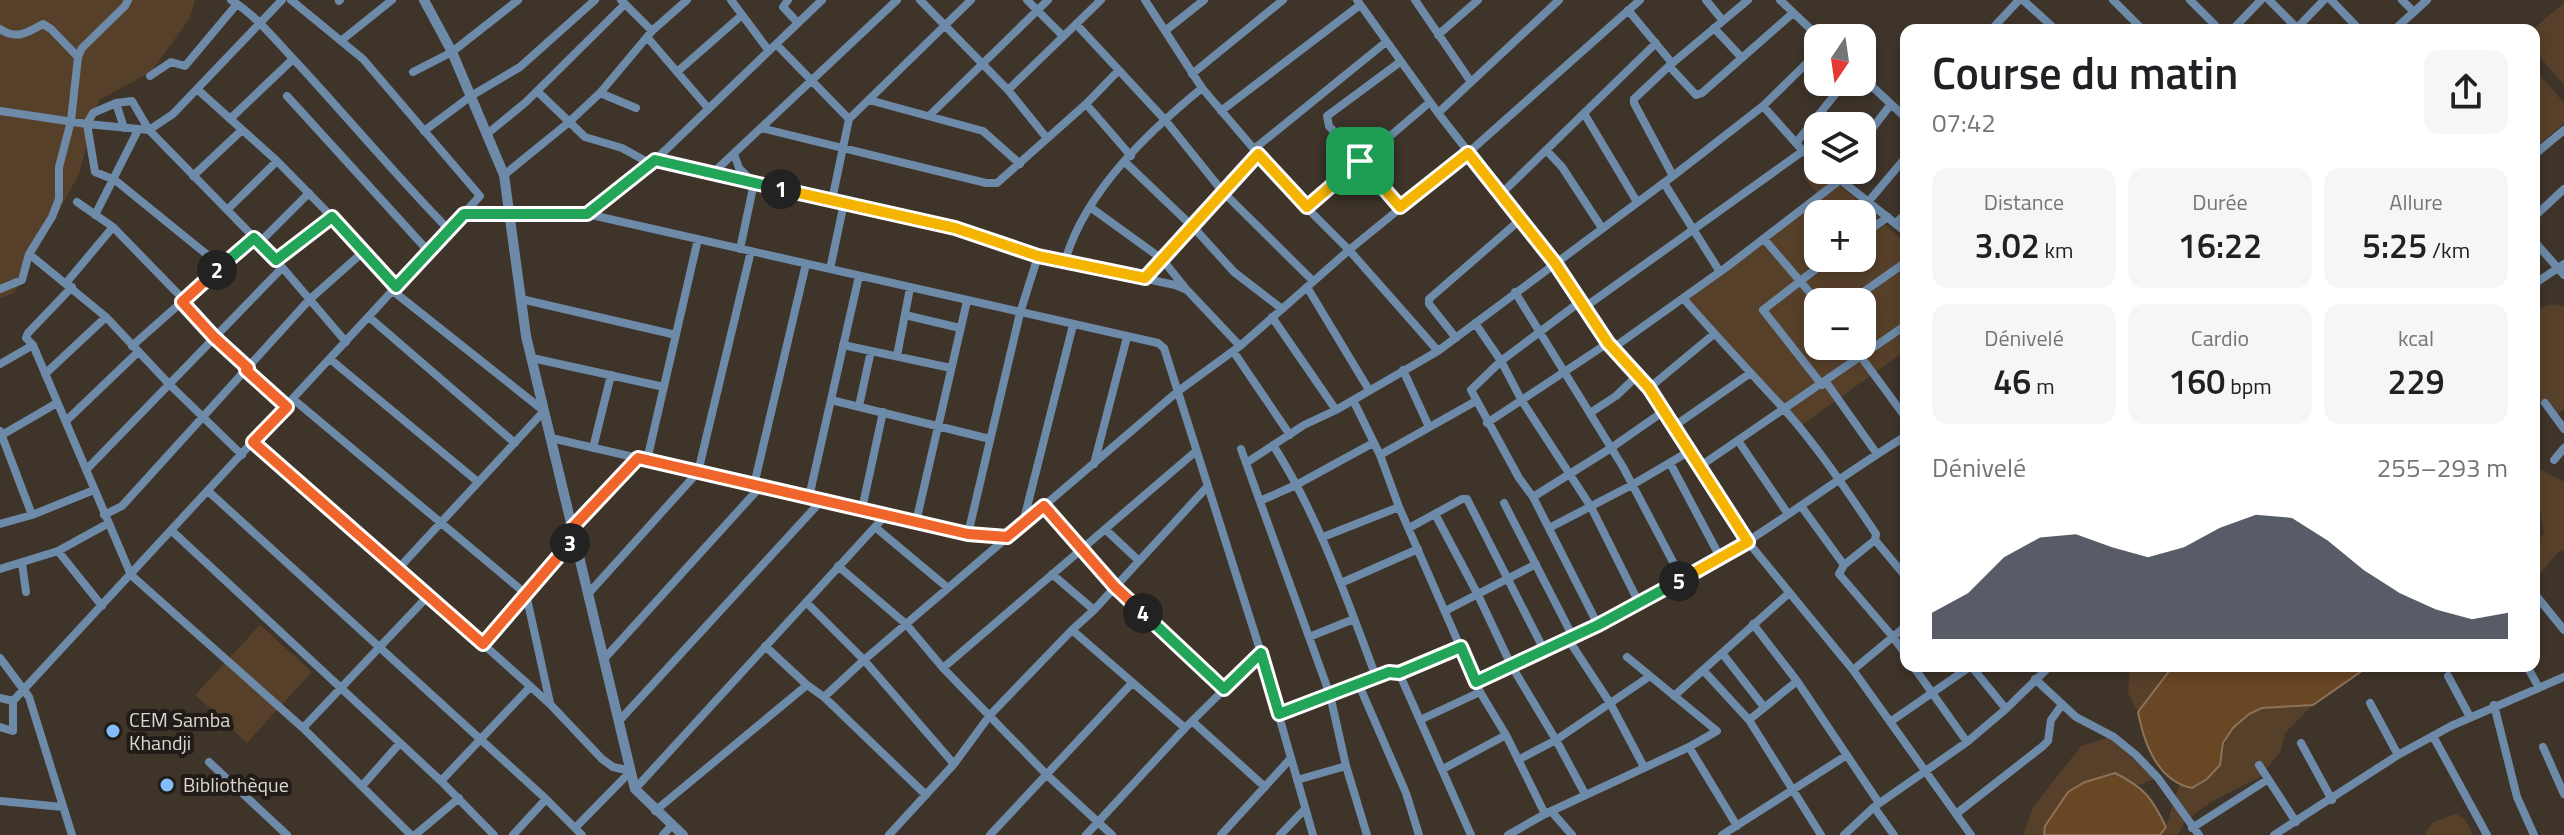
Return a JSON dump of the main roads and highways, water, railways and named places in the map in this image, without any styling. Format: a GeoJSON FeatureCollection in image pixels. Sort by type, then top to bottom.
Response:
{"type":"FeatureCollection","features":[{"type":"Feature","properties":{"kind":"place","name":"CEM Samba Khandji"},"geometry":{"type":"Point","coordinates":[113,731]}},
{"type":"Feature","properties":{"kind":"place","name":"Bibliothèque"},"geometry":{"type":"Point","coordinates":[167,785]}}]}
